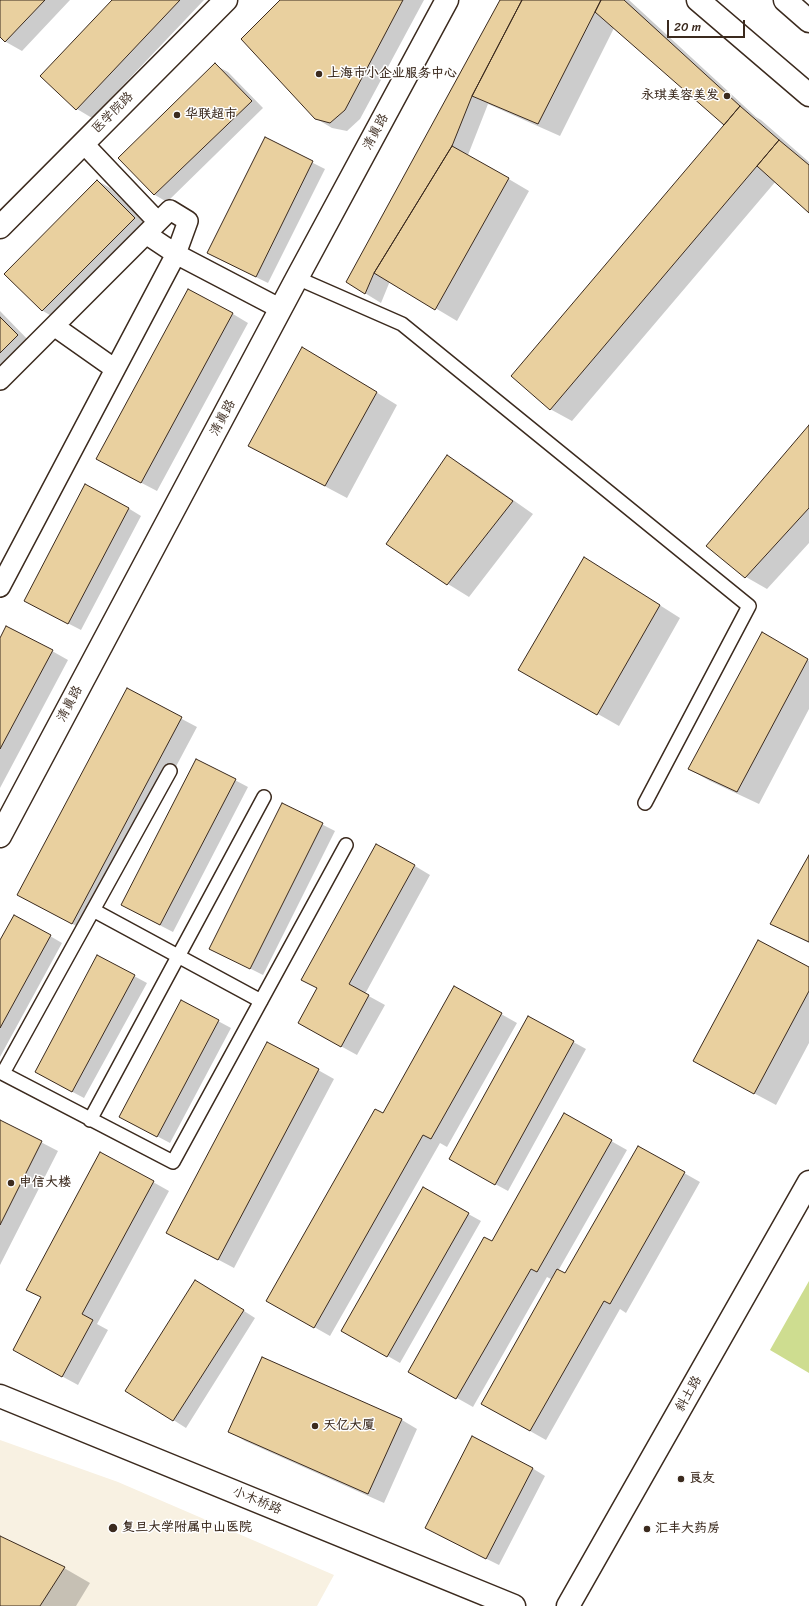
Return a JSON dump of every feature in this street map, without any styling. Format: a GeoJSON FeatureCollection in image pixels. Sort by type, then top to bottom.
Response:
{"type":"FeatureCollection","features":[{"type":"Feature","properties":{"kind":"street","name":"医学院路"},"geometry":{"type":"LineString","coordinates":[[0,227],[226,0]]}},
{"type":"Feature","properties":{"kind":"street","name":"清真路"},"geometry":{"type":"LineString","coordinates":[[0,836],[447,0]]}},
{"type":"Feature","properties":{"kind":"street"},"geometry":{"type":"LineString","coordinates":[[698,0],[809,95]]}},
{"type":"Feature","properties":{"kind":"street"},"geometry":{"type":"LineString","coordinates":[[785,0],[809,21]]}},
{"type":"Feature","properties":{"kind":"street"},"geometry":{"type":"LineString","coordinates":[[83,143],[152,228],[176,254],[281,308]]}},
{"type":"Feature","properties":{"kind":"street"},"geometry":{"type":"LineString","coordinates":[[0,380],[170,210],[188,221],[176,254],[0,587]]}},
{"type":"Feature","properties":{"kind":"street"},"geometry":{"type":"LineString","coordinates":[[54,326],[115,369]]}},
{"type":"Feature","properties":{"kind":"street","name":"斜土路"},"geometry":{"type":"LineString","coordinates":[[568,1606],[809,1182]]}},
{"type":"Feature","properties":{"kind":"street","name":"小木桥路"},"geometry":{"type":"LineString","coordinates":[[0,1396],[514,1606]]}},
{"type":"Feature","properties":{"kind":"lane"},"geometry":{"type":"LineString","coordinates":[[297,278],[402,324],[749,606],[645,803]]}},
{"type":"Feature","properties":{"kind":"lane"},"geometry":{"type":"LineString","coordinates":[[170,771],[1,1072],[90,1120],[173,1162],[346,845]]}},
{"type":"Feature","properties":{"kind":"lane"},"geometry":{"type":"LineString","coordinates":[[90,1120],[264,797]]}},
{"type":"Feature","properties":{"kind":"lane"},"geometry":{"type":"LineString","coordinates":[[93,910],[261,1001]]}},
{"type":"Feature","properties":{"kind":"shaded area","name":"复旦大学附属中山医院"},"geometry":{"type":"Polygon","coordinates":[[[0,1440],[118,1482],[334,1575],[317,1606],[0,1606],[0,1440]]]}},
{"type":"Feature","properties":{"kind":"green space"},"geometry":{"type":"Polygon","coordinates":[[[809,1281],[809,1373],[770,1350],[809,1281]]]}},
{"type":"Feature","properties":{"kind":"building"},"geometry":{"type":"Polygon","coordinates":[[[0,0],[45,0],[5,42],[0,37],[0,0]]]}},
{"type":"Feature","properties":{"kind":"building"},"geometry":{"type":"Polygon","coordinates":[[[112,0],[180,0],[76,110],[40,76],[112,0]]]}},
{"type":"Feature","properties":{"kind":"building","name":"上海市小企业服务中心"},"geometry":{"type":"Polygon","coordinates":[[[280,0],[403,0],[345,110],[330,123],[315,119],[241,39],[280,0]]]}},
{"type":"Feature","properties":{"kind":"building"},"geometry":{"type":"Polygon","coordinates":[[[500,0],[522,0],[472,96],[452,146],[374,273],[365,294],[346,282],[500,0]]]}},
{"type":"Feature","properties":{"kind":"building"},"geometry":{"type":"Polygon","coordinates":[[[522,0],[601,0],[538,124],[472,96],[522,0]]]}},
{"type":"Feature","properties":{"kind":"building"},"geometry":{"type":"Polygon","coordinates":[[[601,0],[624,0],[740,106],[724,125],[595,12],[601,0]]]}},
{"type":"Feature","properties":{"kind":"building"},"geometry":{"type":"Polygon","coordinates":[[[215,63],[252,101],[154,195],[118,158],[215,63]]]}},
{"type":"Feature","properties":{"kind":"building"},"geometry":{"type":"Polygon","coordinates":[[[740,106],[779,140],[550,410],[511,376],[740,106]]]}},
{"type":"Feature","properties":{"kind":"building"},"geometry":{"type":"Polygon","coordinates":[[[265,137],[313,161],[256,277],[207,253],[265,137]]]}},
{"type":"Feature","properties":{"kind":"building"},"geometry":{"type":"Polygon","coordinates":[[[779,140],[809,165],[809,213],[757,166],[779,140]]]}},
{"type":"Feature","properties":{"kind":"building"},"geometry":{"type":"Polygon","coordinates":[[[452,146],[509,178],[435,310],[374,273],[452,146]]]}},
{"type":"Feature","properties":{"kind":"building"},"geometry":{"type":"Polygon","coordinates":[[[97,180],[135,218],[42,311],[4,274],[97,180]]]}},
{"type":"Feature","properties":{"kind":"building"},"geometry":{"type":"Polygon","coordinates":[[[188,289],[233,313],[141,483],[96,459],[188,289]]]}},
{"type":"Feature","properties":{"kind":"building"},"geometry":{"type":"Polygon","coordinates":[[[0,317],[18,335],[0,353],[0,317]]]}},
{"type":"Feature","properties":{"kind":"building"},"geometry":{"type":"Polygon","coordinates":[[[302,347],[377,392],[325,486],[248,446],[302,347]]]}},
{"type":"Feature","properties":{"kind":"building"},"geometry":{"type":"Polygon","coordinates":[[[809,425],[809,508],[745,578],[706,546],[809,425]]]}},
{"type":"Feature","properties":{"kind":"building"},"geometry":{"type":"Polygon","coordinates":[[[447,455],[513,501],[447,585],[386,544],[447,455]]]}},
{"type":"Feature","properties":{"kind":"building"},"geometry":{"type":"Polygon","coordinates":[[[85,484],[129,508],[68,624],[24,601],[85,484]]]}},
{"type":"Feature","properties":{"kind":"building"},"geometry":{"type":"Polygon","coordinates":[[[584,557],[660,605],[597,715],[518,670],[584,557]]]}},
{"type":"Feature","properties":{"kind":"building"},"geometry":{"type":"Polygon","coordinates":[[[6,626],[53,650],[0,749],[0,638],[6,626]]]}},
{"type":"Feature","properties":{"kind":"building"},"geometry":{"type":"Polygon","coordinates":[[[762,632],[808,659],[737,792],[688,769],[762,632]]]}},
{"type":"Feature","properties":{"kind":"building"},"geometry":{"type":"Polygon","coordinates":[[[127,688],[182,717],[72,924],[17,895],[127,688]]]}},
{"type":"Feature","properties":{"kind":"building"},"geometry":{"type":"Polygon","coordinates":[[[196,759],[236,779],[160,925],[121,905],[196,759]]]}},
{"type":"Feature","properties":{"kind":"building"},"geometry":{"type":"Polygon","coordinates":[[[282,803],[323,823],[250,969],[209,949],[282,803]]]}},
{"type":"Feature","properties":{"kind":"building"},"geometry":{"type":"Polygon","coordinates":[[[376,844],[415,865],[349,984],[369,995],[341,1047],[298,1023],[317,988],[301,980],[376,844]]]}},
{"type":"Feature","properties":{"kind":"building"},"geometry":{"type":"Polygon","coordinates":[[[809,855],[809,942],[770,924],[809,855]]]}},
{"type":"Feature","properties":{"kind":"building"},"geometry":{"type":"Polygon","coordinates":[[[14,915],[51,935],[0,1028],[0,940],[14,915]]]}},
{"type":"Feature","properties":{"kind":"building"},"geometry":{"type":"Polygon","coordinates":[[[758,940],[809,967],[809,991],[754,1094],[693,1061],[758,940]]]}},
{"type":"Feature","properties":{"kind":"building"},"geometry":{"type":"Polygon","coordinates":[[[97,955],[135,975],[72,1092],[35,1072],[97,955]]]}},
{"type":"Feature","properties":{"kind":"building"},"geometry":{"type":"Polygon","coordinates":[[[454,986],[502,1013],[431,1139],[423,1135],[314,1328],[266,1301],[375,1109],[383,1113],[454,986]]]}},
{"type":"Feature","properties":{"kind":"building"},"geometry":{"type":"Polygon","coordinates":[[[181,1000],[219,1020],[157,1137],[119,1117],[181,1000]]]}},
{"type":"Feature","properties":{"kind":"building"},"geometry":{"type":"Polygon","coordinates":[[[528,1016],[574,1041],[495,1185],[449,1159],[528,1016]]]}},
{"type":"Feature","properties":{"kind":"building"},"geometry":{"type":"Polygon","coordinates":[[[267,1042],[319,1069],[218,1260],[166,1233],[267,1042]]]}},
{"type":"Feature","properties":{"kind":"building"},"geometry":{"type":"Polygon","coordinates":[[[564,1113],[612,1140],[537,1272],[531,1269],[456,1399],[408,1372],[484,1237],[492,1241],[564,1113]]]}},
{"type":"Feature","properties":{"kind":"building","name":"申信大楼"},"geometry":{"type":"Polygon","coordinates":[[[0,1120],[42,1141],[0,1225],[0,1120]]]}},
{"type":"Feature","properties":{"kind":"building"},"geometry":{"type":"Polygon","coordinates":[[[638,1146],[685,1172],[610,1304],[604,1301],[530,1431],[481,1404],[557,1269],[565,1273],[638,1146]]]}},
{"type":"Feature","properties":{"kind":"building"},"geometry":{"type":"Polygon","coordinates":[[[100,1152],[154,1181],[82,1314],[93,1320],[62,1377],[13,1350],[41,1297],[26,1290],[100,1152]]]}},
{"type":"Feature","properties":{"kind":"building"},"geometry":{"type":"Polygon","coordinates":[[[423,1187],[469,1213],[387,1357],[341,1331],[423,1187]]]}},
{"type":"Feature","properties":{"kind":"building"},"geometry":{"type":"Polygon","coordinates":[[[195,1280],[244,1310],[173,1421],[125,1391],[195,1280]]]}},
{"type":"Feature","properties":{"kind":"building","name":"天亿大厦"},"geometry":{"type":"Polygon","coordinates":[[[262,1357],[402,1419],[368,1494],[228,1432],[262,1357]]]}},
{"type":"Feature","properties":{"kind":"building"},"geometry":{"type":"Polygon","coordinates":[[[472,1436],[533,1468],[486,1559],[425,1528],[472,1436]]]}},
{"type":"Feature","properties":{"kind":"building"},"geometry":{"type":"Polygon","coordinates":[[[0,1536],[65,1567],[40,1606],[0,1606],[0,1536]]]}},
{"type":"Feature","properties":{"kind":"place","name":"上海市小企业服务中心"},"geometry":{"type":"Point","coordinates":[319,74]}},
{"type":"Feature","properties":{"kind":"place","name":"永琪美容美发"},"geometry":{"type":"Point","coordinates":[727,96]}},
{"type":"Feature","properties":{"kind":"place","name":"华联超市"},"geometry":{"type":"Point","coordinates":[177,115]}},
{"type":"Feature","properties":{"kind":"place","name":"申信大楼"},"geometry":{"type":"Point","coordinates":[11,1183]}},
{"type":"Feature","properties":{"kind":"place","name":"天亿大厦"},"geometry":{"type":"Point","coordinates":[315,1426]}},
{"type":"Feature","properties":{"kind":"place","name":"良友"},"geometry":{"type":"Point","coordinates":[681,1479]}},
{"type":"Feature","properties":{"kind":"place","name":"复旦大学附属中山医院"},"geometry":{"type":"Point","coordinates":[113,1528]}},
{"type":"Feature","properties":{"kind":"place","name":"汇丰大药房"},"geometry":{"type":"Point","coordinates":[647,1529]}}]}
